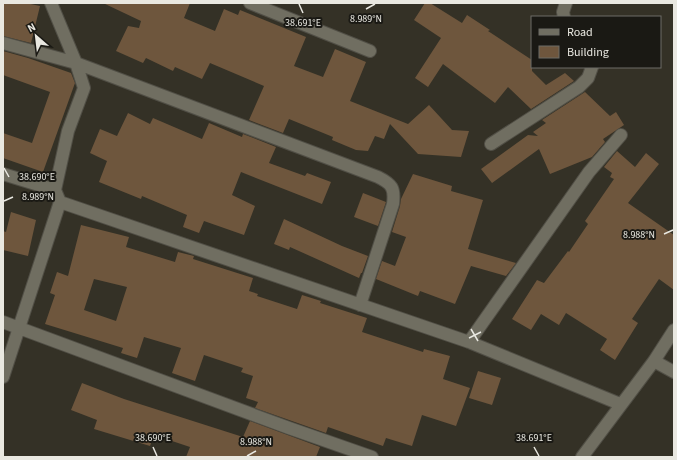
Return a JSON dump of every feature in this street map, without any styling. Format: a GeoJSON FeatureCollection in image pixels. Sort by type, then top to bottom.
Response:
{"type":"FeatureCollection","features":[{"type":"Feature","properties":{"kind":"street"},"geometry":{"type":"LineString","coordinates":[[3,377],[60,202],[55,190],[68,131],[84,88],[76,63],[51,3]]}},
{"type":"Feature","properties":{"kind":"street"},"geometry":{"type":"LineString","coordinates":[[250,3],[370,52]]}},
{"type":"Feature","properties":{"kind":"street"},"geometry":{"type":"LineString","coordinates":[[564,16],[563,12],[566,3]]}},
{"type":"Feature","properties":{"kind":"street"},"geometry":{"type":"LineString","coordinates":[[3,42],[76,63],[370,174],[389,183],[394,194],[393,204],[360,305]]}},
{"type":"Feature","properties":{"kind":"street"},"geometry":{"type":"LineString","coordinates":[[491,144],[579,87],[588,78],[592,68]]}},
{"type":"Feature","properties":{"kind":"street"},"geometry":{"type":"LineString","coordinates":[[469,342],[589,172],[621,135]]}},
{"type":"Feature","properties":{"kind":"street"},"geometry":{"type":"LineString","coordinates":[[3,174],[55,190]]}},
{"type":"Feature","properties":{"kind":"street"},"geometry":{"type":"LineString","coordinates":[[60,202],[469,342],[620,404]]}},
{"type":"Feature","properties":{"kind":"street"},"geometry":{"type":"LineString","coordinates":[[3,322],[282,426],[372,457]]}},
{"type":"Feature","properties":{"kind":"street"},"geometry":{"type":"LineString","coordinates":[[582,457],[620,404],[654,361],[674,330]]}},
{"type":"Feature","properties":{"kind":"street"},"geometry":{"type":"LineString","coordinates":[[654,361],[674,372]]}},
{"type":"Feature","properties":{"kind":"building"},"geometry":{"type":"Polygon","coordinates":[[[3,3],[26,3],[40,6],[31,43],[3,36],[3,3]]]}},
{"type":"Feature","properties":{"kind":"building"},"geometry":{"type":"Polygon","coordinates":[[[103,3],[190,3],[184,18],[215,31],[224,9],[238,15],[240,10],[306,37],[294,66],[323,77],[335,49],[366,62],[350,101],[408,124],[429,105],[452,130],[469,131],[461,157],[418,154],[390,124],[384,139],[375,136],[368,151],[356,150],[332,140],[333,137],[289,119],[283,133],[249,120],[264,86],[210,63],[202,79],[175,67],[173,71],[146,58],[143,63],[116,51],[128,26],[139,28],[141,21],[103,3]]]}},
{"type":"Feature","properties":{"kind":"building"},"geometry":{"type":"Polygon","coordinates":[[[425,3],[430,3],[462,23],[467,15],[531,59],[532,71],[546,85],[565,73],[574,81],[531,109],[508,87],[495,103],[443,64],[428,87],[415,78],[441,38],[414,20],[425,3]]]}},
{"type":"Feature","properties":{"kind":"building"},"geometry":{"type":"Polygon","coordinates":[[[3,51],[71,73],[75,83],[43,172],[3,158],[3,133],[32,143],[50,92],[3,75],[3,51]]]}},
{"type":"Feature","properties":{"kind":"building"},"geometry":{"type":"Polygon","coordinates":[[[585,92],[610,116],[616,112],[624,125],[603,139],[605,142],[592,157],[550,174],[539,149],[492,183],[481,169],[528,135],[538,136],[533,132],[546,123],[542,120],[585,92]]]}},
{"type":"Feature","properties":{"kind":"building"},"geometry":{"type":"Polygon","coordinates":[[[128,113],[150,124],[153,118],[202,139],[209,123],[242,137],[243,134],[276,147],[269,163],[305,176],[307,173],[331,182],[322,204],[241,172],[232,195],[255,206],[244,235],[204,221],[199,233],[183,227],[187,215],[142,196],[141,199],[99,182],[107,161],[90,153],[100,129],[117,136],[128,113]]]}},
{"type":"Feature","properties":{"kind":"building"},"geometry":{"type":"Polygon","coordinates":[[[617,151],[635,167],[646,153],[659,164],[628,203],[674,235],[674,290],[659,279],[632,319],[638,323],[615,360],[600,350],[607,339],[566,313],[559,325],[541,314],[531,330],[512,319],[537,280],[544,283],[568,251],[569,252],[588,224],[585,221],[614,179],[610,177],[612,173],[604,167],[617,151]]]}},
{"type":"Feature","properties":{"kind":"building"},"geometry":{"type":"Polygon","coordinates":[[[413,174],[452,186],[451,191],[483,200],[468,249],[516,263],[506,276],[471,266],[455,304],[420,291],[418,296],[376,279],[382,261],[395,266],[406,237],[392,232],[401,199],[413,174]]]}},
{"type":"Feature","properties":{"kind":"building"},"geometry":{"type":"Polygon","coordinates":[[[363,193],[386,202],[378,226],[354,217],[363,193]]]}},
{"type":"Feature","properties":{"kind":"building"},"geometry":{"type":"Polygon","coordinates":[[[11,212],[36,220],[28,256],[3,250],[3,231],[6,232],[11,212]]]}},
{"type":"Feature","properties":{"kind":"building"},"geometry":{"type":"Polygon","coordinates":[[[284,219],[342,246],[368,256],[359,278],[290,247],[289,250],[274,244],[284,219]]]}},
{"type":"Feature","properties":{"kind":"building"},"geometry":{"type":"Polygon","coordinates":[[[81,225],[129,237],[126,247],[175,262],[178,252],[194,256],[193,259],[253,278],[249,291],[258,294],[257,296],[297,309],[302,295],[321,301],[320,303],[367,318],[362,332],[423,352],[424,349],[450,356],[443,379],[470,388],[456,426],[422,415],[412,446],[386,438],[383,446],[328,427],[326,433],[255,408],[258,402],[246,398],[253,376],[241,372],[243,368],[204,355],[195,381],[172,373],[181,348],[144,337],[137,358],[121,353],[123,348],[45,324],[55,295],[50,293],[57,272],[68,276],[81,225]],[[94,279],[84,310],[116,321],[127,287],[94,279]]]}},
{"type":"Feature","properties":{"kind":"building"},"geometry":{"type":"Polygon","coordinates":[[[478,371],[501,378],[492,405],[469,398],[478,371]]]}},
{"type":"Feature","properties":{"kind":"building"},"geometry":{"type":"Polygon","coordinates":[[[82,383],[124,399],[243,437],[250,421],[320,447],[316,457],[186,457],[190,447],[154,435],[150,446],[94,429],[97,420],[71,410],[82,383]]]}}]}
